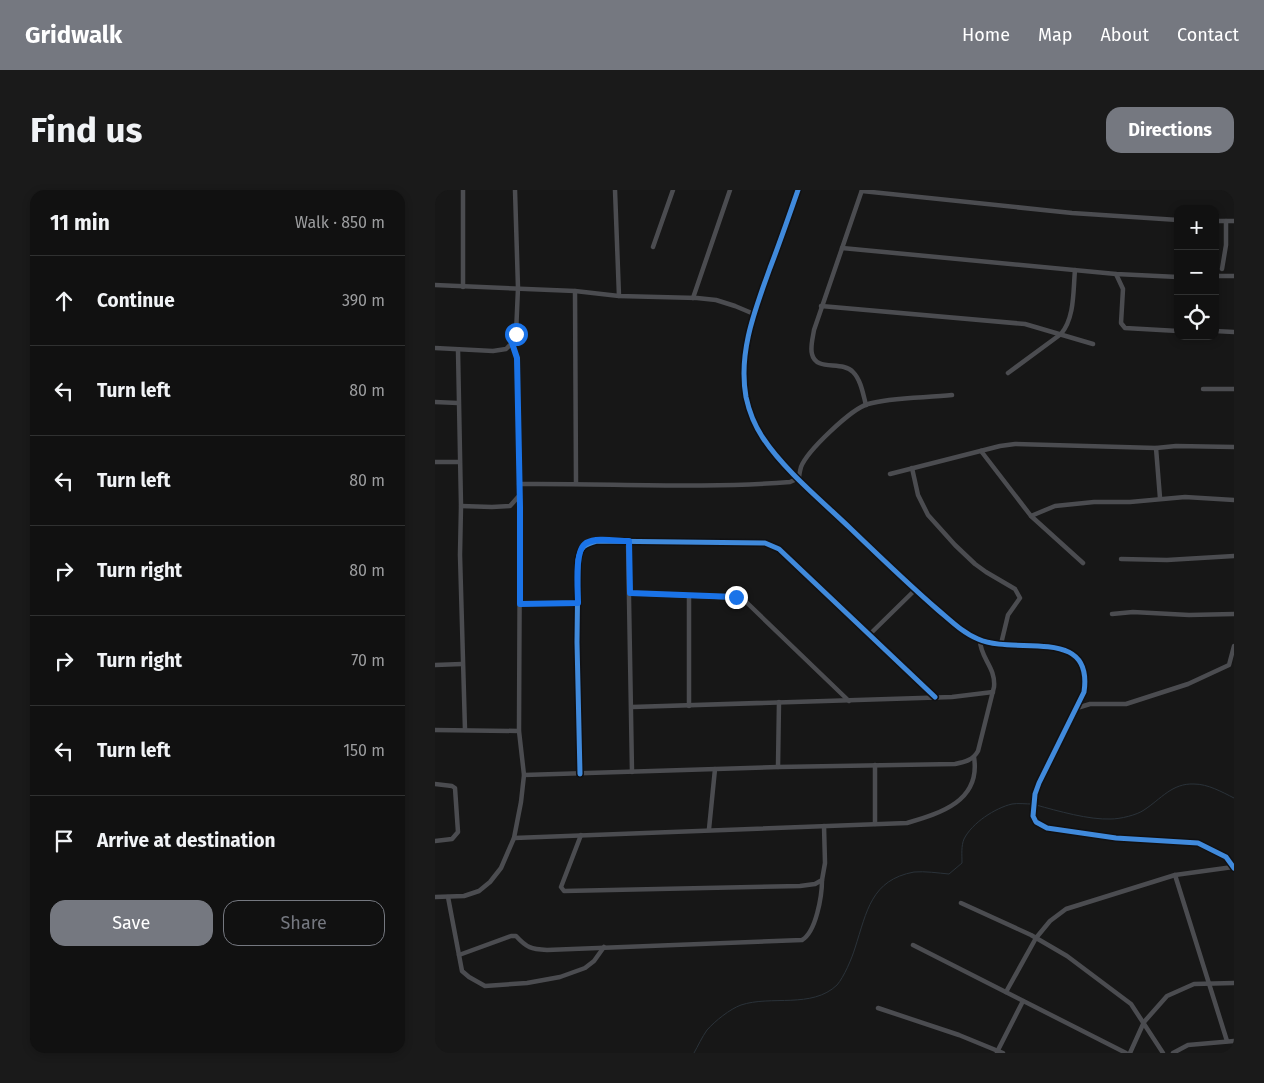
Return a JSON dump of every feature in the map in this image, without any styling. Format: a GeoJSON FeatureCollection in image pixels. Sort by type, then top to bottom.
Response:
{"type":"FeatureCollection","features":[{"type":"Feature","properties":{"kind":"street"},"geometry":{"type":"LineString","coordinates":[[463,190],[463,287]]}},
{"type":"Feature","properties":{"kind":"street"},"geometry":{"type":"LineString","coordinates":[[435,348],[493,351],[506,348],[512,343],[516,334],[517,288],[515,190]]}},
{"type":"Feature","properties":{"kind":"street"},"geometry":{"type":"LineString","coordinates":[[615,190],[619,296]]}},
{"type":"Feature","properties":{"kind":"street"},"geometry":{"type":"LineString","coordinates":[[653,247],[673,190]]}},
{"type":"Feature","properties":{"kind":"street"},"geometry":{"type":"LineString","coordinates":[[693,298],[730,190]]}},
{"type":"Feature","properties":{"kind":"street"},"geometry":{"type":"LineString","coordinates":[[798,190],[754,314],[744,354],[746,397],[753,419],[763,438],[777,456],[915,590],[962,630],[979,640],[1001,644],[1053,647],[1076,655],[1084,669],[1084,692],[1047,764],[1035,794],[1033,816],[1036,822],[1047,828],[1062,831],[1116,838],[1198,843],[1226,856],[1234,867],[1175,875],[1066,909],[1050,920],[1036,938],[1007,992]]}},
{"type":"Feature","properties":{"kind":"street"},"geometry":{"type":"LineString","coordinates":[[866,405],[859,381],[853,372],[847,367],[821,364],[815,361],[812,354],[814,330],[821,306],[862,190],[1072,213],[1174,220]]}},
{"type":"Feature","properties":{"kind":"street"},"geometry":{"type":"LineString","coordinates":[[1219,221],[1234,221]]}},
{"type":"Feature","properties":{"kind":"street"},"geometry":{"type":"LineString","coordinates":[[1222,269],[1226,245],[1225,222]]}},
{"type":"Feature","properties":{"kind":"street"},"geometry":{"type":"LineString","coordinates":[[842,248],[1116,274],[1174,276]]}},
{"type":"Feature","properties":{"kind":"street"},"geometry":{"type":"LineString","coordinates":[[1008,373],[1067,328],[1070,318],[1075,270]]}},
{"type":"Feature","properties":{"kind":"street"},"geometry":{"type":"LineString","coordinates":[[1116,274],[1123,289],[1121,322],[1125,328],[1174,331]]}},
{"type":"Feature","properties":{"kind":"street"},"geometry":{"type":"LineString","coordinates":[[1219,276],[1234,276]]}},
{"type":"Feature","properties":{"kind":"street"},"geometry":{"type":"LineString","coordinates":[[435,285],[716,300],[754,314]]}},
{"type":"Feature","properties":{"kind":"street"},"geometry":{"type":"LineString","coordinates":[[575,291],[576,483]]}},
{"type":"Feature","properties":{"kind":"street"},"geometry":{"type":"LineString","coordinates":[[821,306],[1025,324],[1093,344]]}},
{"type":"Feature","properties":{"kind":"street"},"geometry":{"type":"LineString","coordinates":[[1219,331],[1234,332]]}},
{"type":"Feature","properties":{"kind":"street"},"geometry":{"type":"LineString","coordinates":[[435,897],[464,896],[479,891],[490,882],[501,868],[514,838],[524,775],[519,731],[520,604],[517,358],[512,343]]}},
{"type":"Feature","properties":{"kind":"street"},"geometry":{"type":"LineString","coordinates":[[458,350],[462,664],[465,730]]}},
{"type":"Feature","properties":{"kind":"street"},"geometry":{"type":"LineString","coordinates":[[1203,389],[1234,389]]}},
{"type":"Feature","properties":{"kind":"street"},"geometry":{"type":"LineString","coordinates":[[799,478],[805,460],[819,443],[851,414],[866,405],[878,402],[952,395]]}},
{"type":"Feature","properties":{"kind":"street"},"geometry":{"type":"LineString","coordinates":[[435,402],[458,403]]}},
{"type":"Feature","properties":{"kind":"street"},"geometry":{"type":"LineString","coordinates":[[890,474],[1015,444],[1156,448],[1176,446],[1234,447]]}},
{"type":"Feature","properties":{"kind":"street"},"geometry":{"type":"LineString","coordinates":[[1156,448],[1160,498]]}},
{"type":"Feature","properties":{"kind":"street"},"geometry":{"type":"LineString","coordinates":[[981,451],[1031,516],[1083,563]]}},
{"type":"Feature","properties":{"kind":"street"},"geometry":{"type":"LineString","coordinates":[[435,462],[459,462]]}},
{"type":"Feature","properties":{"kind":"street"},"geometry":{"type":"LineString","coordinates":[[912,468],[918,495],[928,515],[975,564],[1019,592],[1020,598],[1009,615],[1001,644]]}},
{"type":"Feature","properties":{"kind":"street"},"geometry":{"type":"LineString","coordinates":[[519,484],[576,483],[660,487],[790,482],[799,478]]}},
{"type":"Feature","properties":{"kind":"street"},"geometry":{"type":"LineString","coordinates":[[461,506],[510,506],[519,496]]}},
{"type":"Feature","properties":{"kind":"street"},"geometry":{"type":"LineString","coordinates":[[1031,516],[1055,506],[1160,498],[1234,500]]}},
{"type":"Feature","properties":{"kind":"street"},"geometry":{"type":"LineString","coordinates":[[580,774],[577,642],[578,560],[580,551],[585,544],[597,541],[771,544],[779,549],[935,697]]}},
{"type":"Feature","properties":{"kind":"street"},"geometry":{"type":"LineString","coordinates":[[629,541],[633,707],[632,772]]}},
{"type":"Feature","properties":{"kind":"street"},"geometry":{"type":"LineString","coordinates":[[1121,559],[1167,560],[1234,556]]}},
{"type":"Feature","properties":{"kind":"street"},"geometry":{"type":"LineString","coordinates":[[869,635],[915,590]]}},
{"type":"Feature","properties":{"kind":"street"},"geometry":{"type":"LineString","coordinates":[[630,593],[742,598],[849,701]]}},
{"type":"Feature","properties":{"kind":"street"},"geometry":{"type":"LineString","coordinates":[[689,596],[689,706]]}},
{"type":"Feature","properties":{"kind":"street"},"geometry":{"type":"LineString","coordinates":[[520,604],[578,603]]}},
{"type":"Feature","properties":{"kind":"street"},"geometry":{"type":"LineString","coordinates":[[1112,614],[1133,612],[1189,615],[1234,614]]}},
{"type":"Feature","properties":{"kind":"street"},"geometry":{"type":"LineString","coordinates":[[524,775],[778,767],[955,764],[974,757],[978,751],[993,692],[995,678],[979,646],[979,640]]}},
{"type":"Feature","properties":{"kind":"street"},"geometry":{"type":"LineString","coordinates":[[1077,708],[1090,704],[1126,704],[1188,684],[1232,664],[1234,646]]}},
{"type":"Feature","properties":{"kind":"street"},"geometry":{"type":"LineString","coordinates":[[435,665],[462,664]]}},
{"type":"Feature","properties":{"kind":"street"},"geometry":{"type":"LineString","coordinates":[[633,707],[849,701],[993,692]]}},
{"type":"Feature","properties":{"kind":"street"},"geometry":{"type":"LineString","coordinates":[[778,767],[779,702]]}},
{"type":"Feature","properties":{"kind":"street"},"geometry":{"type":"LineString","coordinates":[[435,730],[519,731]]}},
{"type":"Feature","properties":{"kind":"street"},"geometry":{"type":"LineString","coordinates":[[514,838],[709,829],[907,823],[940,814],[964,796],[973,784],[976,770],[974,757]]}},
{"type":"Feature","properties":{"kind":"street"},"geometry":{"type":"LineString","coordinates":[[875,765],[875,824]]}},
{"type":"Feature","properties":{"kind":"street"},"geometry":{"type":"LineString","coordinates":[[709,829],[715,769]]}},
{"type":"Feature","properties":{"kind":"street"},"geometry":{"type":"LineString","coordinates":[[435,784],[452,786],[456,791],[458,832],[452,838],[435,841]]}},
{"type":"Feature","properties":{"kind":"street"},"geometry":{"type":"LineString","coordinates":[[459,955],[511,936],[516,936],[525,946],[532,949],[765,943],[802,940],[808,937],[822,892],[825,863],[824,826]]}},
{"type":"Feature","properties":{"kind":"street"},"geometry":{"type":"LineString","coordinates":[[581,835],[561,888],[564,891],[800,886],[815,884],[822,880]]}},
{"type":"Feature","properties":{"kind":"street"},"geometry":{"type":"LineString","coordinates":[[1175,875],[1227,1041]]}},
{"type":"Feature","properties":{"kind":"street"},"geometry":{"type":"LineString","coordinates":[[448,897],[463,971],[469,977],[485,986],[527,983],[560,977],[585,968],[594,961],[604,947]]}},
{"type":"Feature","properties":{"kind":"street"},"geometry":{"type":"LineString","coordinates":[[961,903],[1036,938],[1067,956],[1131,1004],[1163,1053]]}},
{"type":"Feature","properties":{"kind":"street"},"geometry":{"type":"LineString","coordinates":[[913,945],[1128,1053],[1144,1022],[1167,996],[1194,984],[1234,984]]}},
{"type":"Feature","properties":{"kind":"street"},"geometry":{"type":"LineString","coordinates":[[878,1008],[959,1035],[999,1052],[1023,1000]]}},
{"type":"Feature","properties":{"kind":"street"},"geometry":{"type":"LineString","coordinates":[[1173,1053],[1188,1045],[1234,1041]]}},
{"type":"Feature","properties":{"kind":"waterway"},"geometry":{"type":"LineString","coordinates":[[1036,805],[1083,817],[1111,819],[1141,812],[1167,792],[1186,784],[1204,785],[1234,798]]}},
{"type":"Feature","properties":{"kind":"waterway"},"geometry":{"type":"LineString","coordinates":[[694,1053],[707,1030],[723,1016],[741,1005],[753,1002],[816,997],[837,985],[850,962],[863,922],[873,899],[888,882],[914,872],[949,874],[962,863],[964,839],[972,827],[991,813],[1005,806],[1032,804]]}},
{"type":"Feature","properties":{"kind":"cycle path"},"geometry":{"type":"LineString","coordinates":[[798,190],[754,315],[746,347],[744,364],[746,397],[757,428],[763,438],[804,485],[916,590],[962,630],[978,639],[994,643],[1049,647],[1065,650],[1077,658],[1084,671],[1084,692],[1039,783],[1035,794],[1033,816],[1036,822],[1047,828],[1116,838],[1198,843],[1226,857],[1234,868]]}},
{"type":"Feature","properties":{"kind":"cycle path"},"geometry":{"type":"LineString","coordinates":[[580,774],[577,642],[578,560],[580,552],[584,547],[589,543],[597,541],[765,543],[779,549],[935,697]]}},
{"type":"Feature","properties":{"kind":"route"},"geometry":{"type":"LineString","coordinates":[[516,334],[512,343],[517,358],[520,604],[578,603],[578,560],[580,551],[585,544],[597,541],[629,541],[630,593],[736,597]]}}]}
